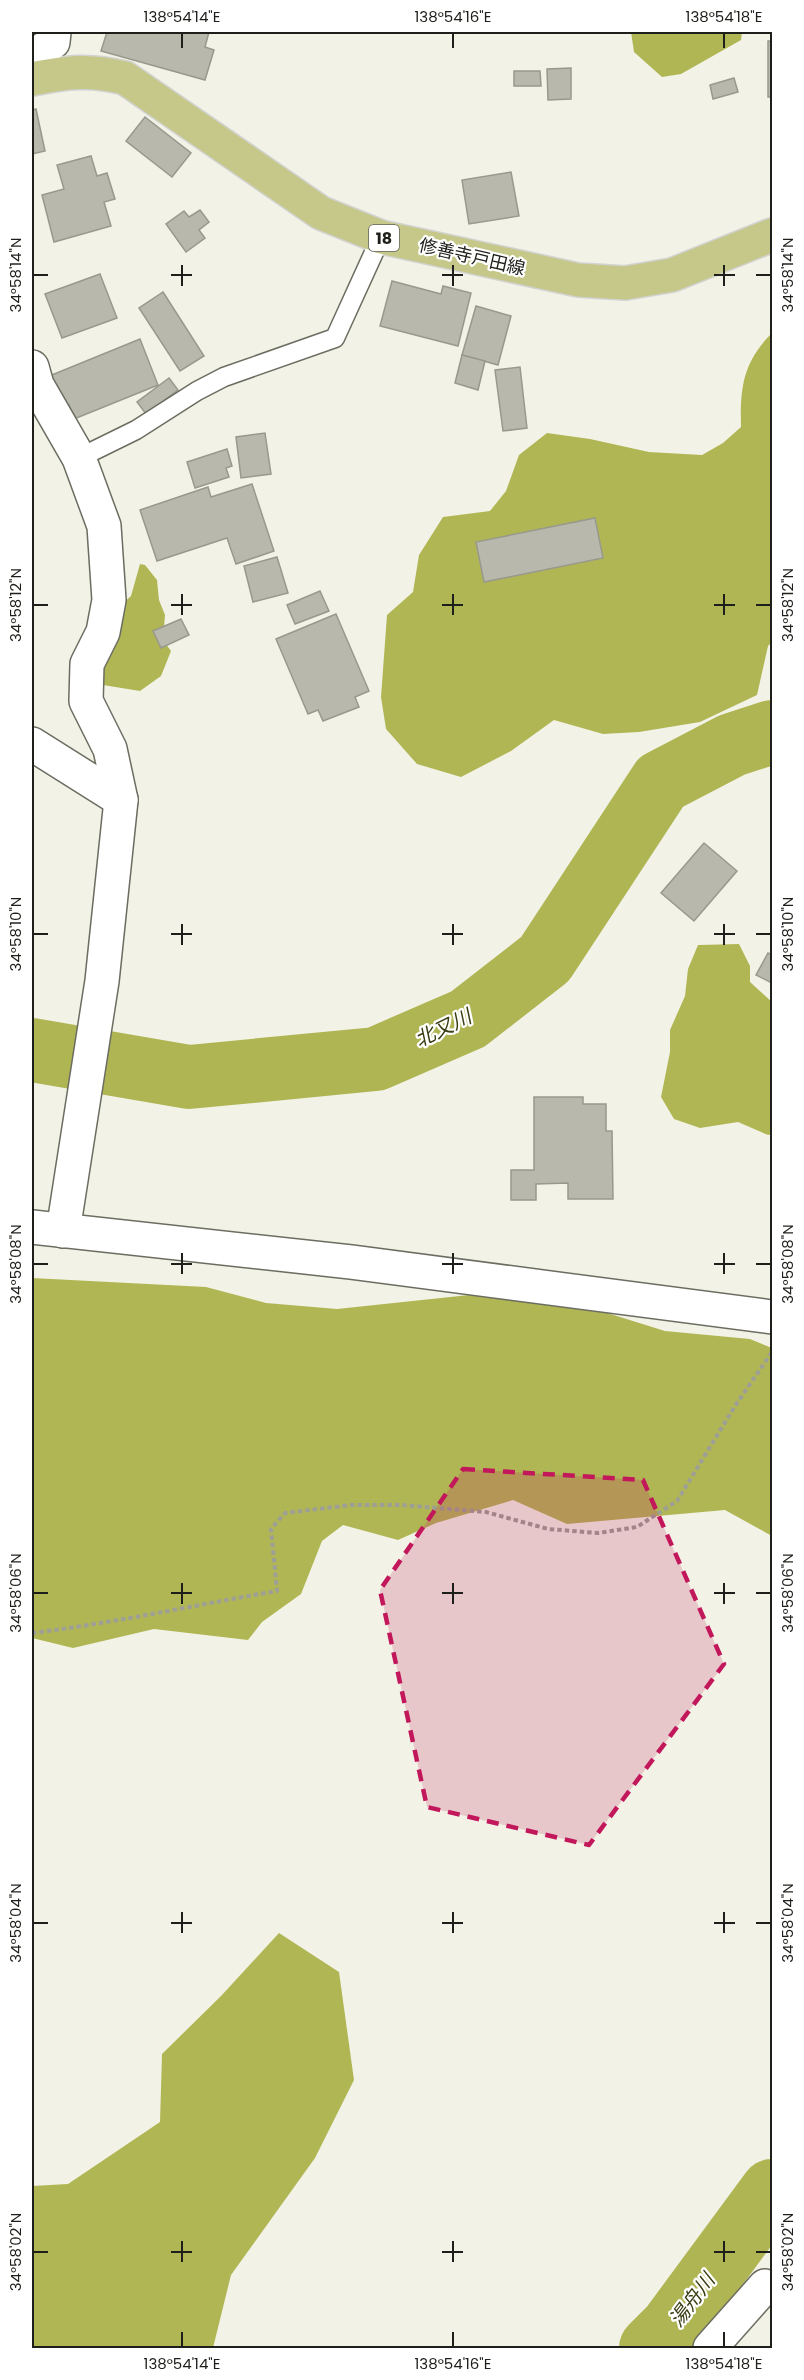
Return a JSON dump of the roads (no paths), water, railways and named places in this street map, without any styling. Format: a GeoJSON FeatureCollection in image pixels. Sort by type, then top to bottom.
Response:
{"type":"FeatureCollection","features":[{"type":"Feature","properties":{"kind":"main road","name":"修善寺戸田線"},"geometry":{"type":"LineString","coordinates":[[32,79],[74,70],[102,72],[124,78],[321,213],[381,237],[578,280],[625,283],[672,275],[772,235]]}},
{"type":"Feature","properties":{"kind":"street"},"geometry":{"type":"LineString","coordinates":[[32,58],[53,42],[54,32]]}},
{"type":"Feature","properties":{"kind":"street"},"geometry":{"type":"LineString","coordinates":[[32,367],[37,385],[79,458],[104,526],[109,600],[103,633],[87,664],[87,701],[110,749],[121,800],[102,981],[83,1099],[47,1229],[351,1262],[772,1317]]}},
{"type":"Feature","properties":{"kind":"street"},"geometry":{"type":"LineString","coordinates":[[32,744],[121,800]]}},
{"type":"Feature","properties":{"kind":"street"},"geometry":{"type":"LineString","coordinates":[[710,2349],[765,2286]]}},
{"type":"Feature","properties":{"kind":"lane"},"geometry":{"type":"LineString","coordinates":[[79,458],[136,430],[197,391],[224,377],[335,338],[381,237]]}},
{"type":"Feature","properties":{"kind":"waterway","name":"北又川"},"geometry":{"type":"LineString","coordinates":[[32,1050],[189,1077],[376,1059],[468,1019],[545,959],[661,782],[732,745],[772,732]]}},
{"type":"Feature","properties":{"kind":"waterway","name":"湯舟川"},"geometry":{"type":"LineString","coordinates":[[651,2348],[671,2328],[772,2191]]}}]}
